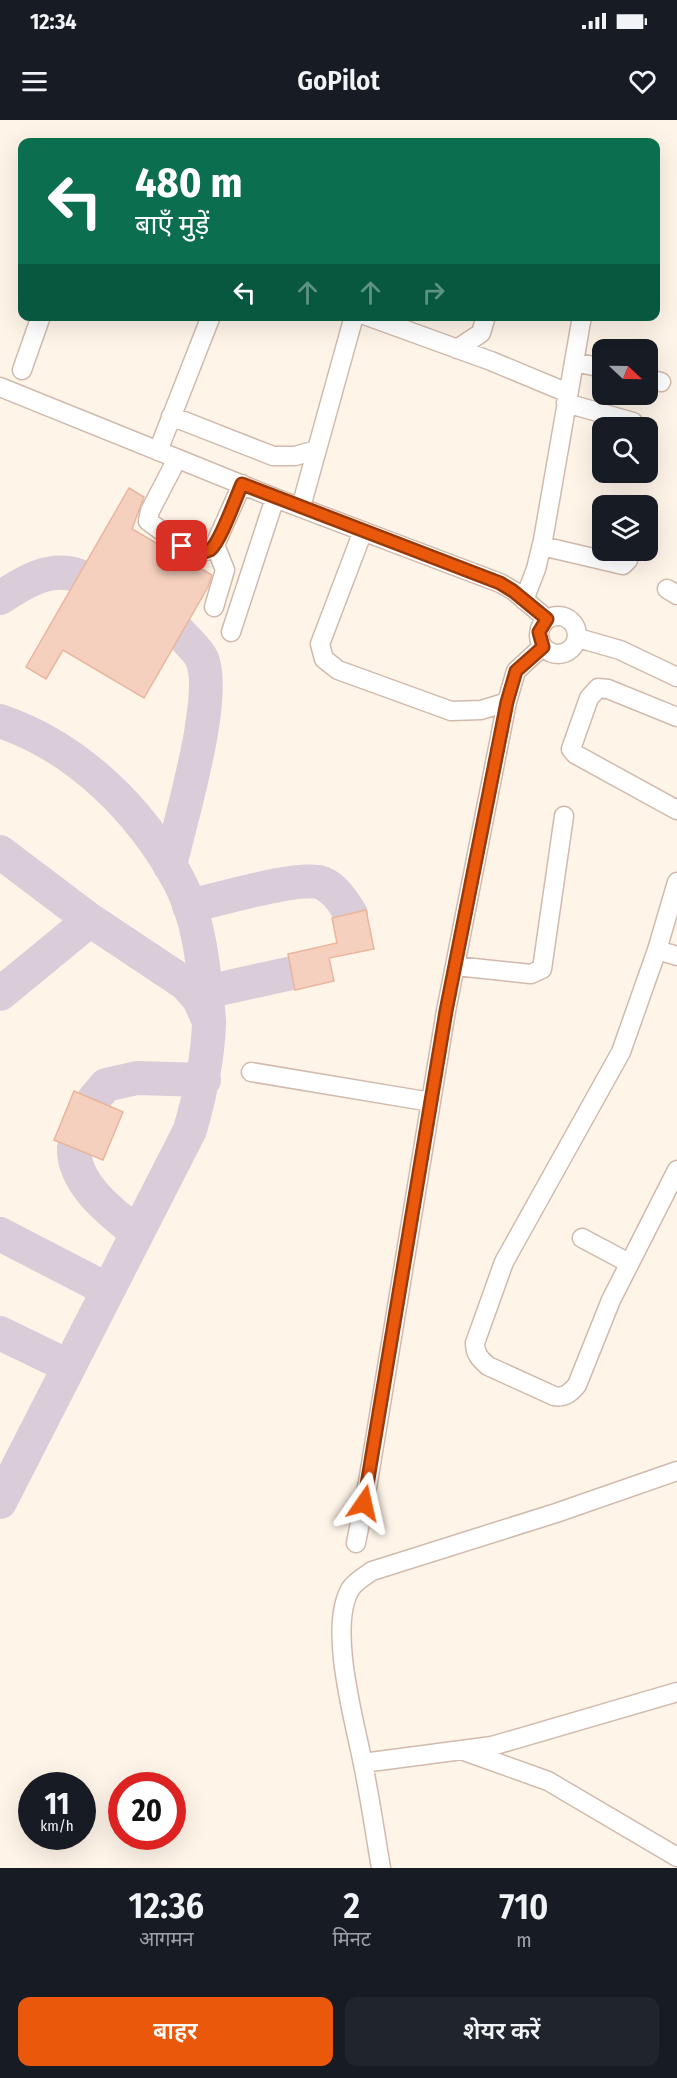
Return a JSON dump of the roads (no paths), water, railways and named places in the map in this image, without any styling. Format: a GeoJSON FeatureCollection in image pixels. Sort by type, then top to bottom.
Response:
{"type":"FeatureCollection","features":[{"type":"Feature","properties":{"kind":"street"},"geometry":{"type":"LineString","coordinates":[[22,370],[39,321]]}},
{"type":"Feature","properties":{"kind":"street"},"geometry":{"type":"LineString","coordinates":[[158,451],[209,321]]}},
{"type":"Feature","properties":{"kind":"street"},"geometry":{"type":"LineString","coordinates":[[301,507],[353,321]]}},
{"type":"Feature","properties":{"kind":"street"},"geometry":{"type":"LineString","coordinates":[[381,321],[491,361],[567,398],[619,417]]}},
{"type":"Feature","properties":{"kind":"street"},"geometry":{"type":"LineString","coordinates":[[524,600],[542,546],[581,321]]}},
{"type":"Feature","properties":{"kind":"street"},"geometry":{"type":"LineString","coordinates":[[458,349],[481,324]]}},
{"type":"Feature","properties":{"kind":"street"},"geometry":{"type":"LineString","coordinates":[[481,324],[491,361]]}},
{"type":"Feature","properties":{"kind":"street"},"geometry":{"type":"LineString","coordinates":[[574,362],[592,366]]}},
{"type":"Feature","properties":{"kind":"street"},"geometry":{"type":"LineString","coordinates":[[0,387],[275,498],[500,583],[547,619]]}},
{"type":"Feature","properties":{"kind":"street"},"geometry":{"type":"LineString","coordinates":[[171,416],[273,456],[295,456],[316,450]]}},
{"type":"Feature","properties":{"kind":"street"},"geometry":{"type":"LineString","coordinates":[[177,459],[150,511],[148,521],[182,546],[194,551],[206,551],[215,545],[242,484]]}},
{"type":"Feature","properties":{"kind":"street"},"geometry":{"type":"LineString","coordinates":[[231,632],[275,498]]}},
{"type":"Feature","properties":{"kind":"street"},"geometry":{"type":"LineString","coordinates":[[363,531],[320,644],[324,659],[338,670],[451,711],[481,710],[507,702]]}},
{"type":"Feature","properties":{"kind":"street"},"geometry":{"type":"LineString","coordinates":[[214,607],[225,570],[215,545]]}},
{"type":"Feature","properties":{"kind":"street"},"geometry":{"type":"LineString","coordinates":[[542,546],[592,558]]}},
{"type":"Feature","properties":{"kind":"street"},"geometry":{"type":"LineString","coordinates":[[605,561],[622,565],[627,561]]}},
{"type":"Feature","properties":{"kind":"street"},"geometry":{"type":"LineString","coordinates":[[554,616],[568,618],[574,623],[578,638],[570,651],[563,654],[548,652],[543,647],[539,632],[547,619],[554,616]]}},
{"type":"Feature","properties":{"kind":"street"},"geometry":{"type":"LineString","coordinates":[[578,638],[620,650],[677,677]]}},
{"type":"Feature","properties":{"kind":"street"},"geometry":{"type":"LineString","coordinates":[[356,1543],[370,1471],[430,1102],[507,702],[516,671],[543,647]]}},
{"type":"Feature","properties":{"kind":"street"},"geometry":{"type":"LineString","coordinates":[[677,717],[608,689],[598,688],[590,698],[571,749],[575,754],[677,810]]}},
{"type":"Feature","properties":{"kind":"street"},"geometry":{"type":"LineString","coordinates":[[455,966],[531,974],[540,972],[544,963],[564,816]]}},
{"type":"Feature","properties":{"kind":"street"},"geometry":{"type":"LineString","coordinates":[[677,882],[657,950],[621,1052],[504,1262],[475,1343],[476,1354],[488,1366],[554,1396],[565,1396],[577,1385],[611,1300],[677,1170]]}},
{"type":"Feature","properties":{"kind":"street"},"geometry":{"type":"LineString","coordinates":[[657,950],[677,956]]}},
{"type":"Feature","properties":{"kind":"street"},"geometry":{"type":"LineString","coordinates":[[251,1072],[430,1102]]}},
{"type":"Feature","properties":{"kind":"street"},"geometry":{"type":"LineString","coordinates":[[582,1238],[629,1263]]}},
{"type":"Feature","properties":{"kind":"street"},"geometry":{"type":"LineString","coordinates":[[381,1868],[363,1763],[351,1715],[342,1645],[347,1598],[351,1588],[372,1571],[556,1513],[677,1471]]}},
{"type":"Feature","properties":{"kind":"street"},"geometry":{"type":"LineString","coordinates":[[363,1763],[492,1746],[677,1692]]}},
{"type":"Feature","properties":{"kind":"street"},"geometry":{"type":"LineString","coordinates":[[462,1750],[490,1758],[548,1781],[677,1857]]}}]}
